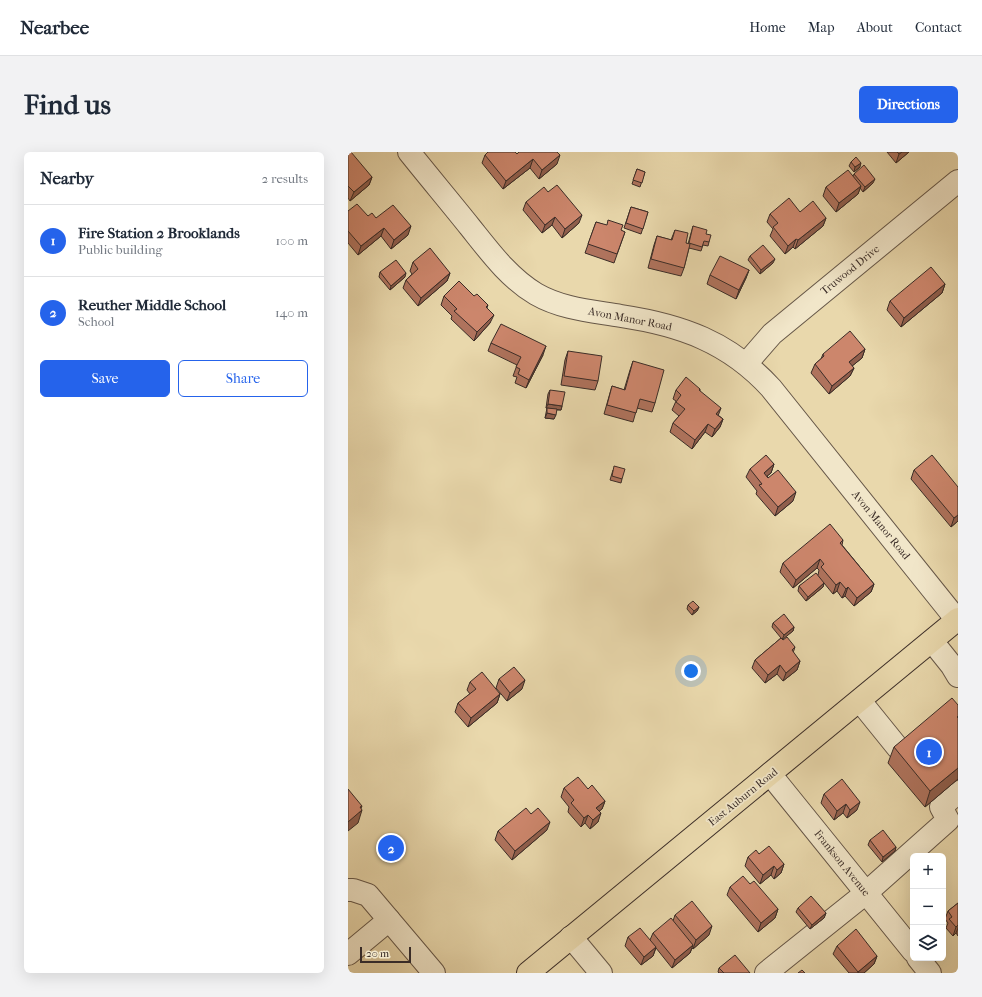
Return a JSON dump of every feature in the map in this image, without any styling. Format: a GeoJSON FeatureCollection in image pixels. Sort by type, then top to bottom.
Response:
{"type":"FeatureCollection","features":[{"type":"Feature","properties":{"kind":"main road","name":"East Auburn Road"},"geometry":{"type":"LineString","coordinates":[[528,973],[958,620]]}},
{"type":"Feature","properties":{"kind":"street","name":"Avon Manor Road"},"geometry":{"type":"LineString","coordinates":[[409,152],[500,264],[523,285],[536,294],[552,302],[576,309],[641,319],[689,332],[723,348],[746,364],[771,388],[958,620]]}},
{"type":"Feature","properties":{"kind":"street","name":"Truwood Drive"},"geometry":{"type":"LineString","coordinates":[[746,364],[772,334],[958,181]]}},
{"type":"Feature","properties":{"kind":"street"},"geometry":{"type":"LineString","coordinates":[[932,641],[958,676]]}},
{"type":"Feature","properties":{"kind":"street"},"geometry":{"type":"LineString","coordinates":[[860,700],[898,748]]}},
{"type":"Feature","properties":{"kind":"street","name":"Frankson Avenue"},"geometry":{"type":"LineString","coordinates":[[770,774],[910,947]]}},
{"type":"Feature","properties":{"kind":"street"},"geometry":{"type":"LineString","coordinates":[[766,973],[866,893],[948,820],[940,808],[958,792]]}},
{"type":"Feature","properties":{"kind":"street"},"geometry":{"type":"LineString","coordinates":[[348,890],[353,890],[368,895],[434,973]]}},
{"type":"Feature","properties":{"kind":"street"},"geometry":{"type":"LineString","coordinates":[[348,954],[388,920]]}},
{"type":"Feature","properties":{"kind":"street"},"geometry":{"type":"LineString","coordinates":[[572,937],[601,973]]}},
{"type":"Feature","properties":{"kind":"street"},"geometry":{"type":"LineString","coordinates":[[920,961],[930,973]]}},
{"type":"Feature","properties":{"kind":"building"},"geometry":{"type":"Polygon","coordinates":[[[351,152],[372,177],[354,192],[348,186],[348,155],[351,152]]]}},
{"type":"Feature","properties":{"kind":"building"},"geometry":{"type":"Polygon","coordinates":[[[488,152],[515,152],[517,154],[519,152],[557,152],[560,155],[542,170],[533,159],[506,181],[485,155],[488,152]]]}},
{"type":"Feature","properties":{"kind":"building"},"geometry":{"type":"Polygon","coordinates":[[[856,157],[861,163],[855,167],[851,162],[856,157]]]}},
{"type":"Feature","properties":{"kind":"building"},"geometry":{"type":"Polygon","coordinates":[[[864,165],[875,179],[865,187],[854,174],[864,165]]]}},
{"type":"Feature","properties":{"kind":"building"},"geometry":{"type":"Polygon","coordinates":[[[637,169],[645,172],[642,183],[633,180],[637,169]]]}},
{"type":"Feature","properties":{"kind":"building"},"geometry":{"type":"Polygon","coordinates":[[[848,170],[861,186],[839,203],[826,187],[848,170]]]}},
{"type":"Feature","properties":{"kind":"building"},"geometry":{"type":"Polygon","coordinates":[[[557,185],[582,215],[565,229],[555,217],[545,225],[526,202],[544,187],[548,192],[557,185]]]}},
{"type":"Feature","properties":{"kind":"building"},"geometry":{"type":"Polygon","coordinates":[[[789,198],[800,212],[813,201],[826,218],[788,246],[773,227],[778,223],[770,214],[789,198]]]}},
{"type":"Feature","properties":{"kind":"building"},"geometry":{"type":"Polygon","coordinates":[[[357,204],[368,216],[372,213],[376,218],[393,205],[411,226],[394,240],[384,228],[361,246],[348,231],[348,211],[357,204]]]}},
{"type":"Feature","properties":{"kind":"building"},"geometry":{"type":"Polygon","coordinates":[[[631,207],[648,212],[643,229],[626,223],[631,207]]]}},
{"type":"Feature","properties":{"kind":"building"},"geometry":{"type":"Polygon","coordinates":[[[608,220],[623,225],[621,230],[625,232],[617,254],[588,244],[596,222],[607,225],[608,220]]]}},
{"type":"Feature","properties":{"kind":"building"},"geometry":{"type":"Polygon","coordinates":[[[693,226],[707,230],[706,234],[711,235],[709,242],[704,241],[702,247],[689,243],[693,226]]]}},
{"type":"Feature","properties":{"kind":"building"},"geometry":{"type":"Polygon","coordinates":[[[675,230],[688,233],[686,243],[690,244],[684,268],[651,259],[657,236],[672,240],[675,230]]]}},
{"type":"Feature","properties":{"kind":"building"},"geometry":{"type":"Polygon","coordinates":[[[763,245],[775,259],[761,270],[750,256],[763,245]]]}},
{"type":"Feature","properties":{"kind":"building"},"geometry":{"type":"Polygon","coordinates":[[[430,248],[450,273],[421,298],[406,280],[418,269],[413,262],[430,248]]]}},
{"type":"Feature","properties":{"kind":"building"},"geometry":{"type":"Polygon","coordinates":[[[720,256],[749,270],[739,290],[710,275],[720,256]]]}},
{"type":"Feature","properties":{"kind":"building"},"geometry":{"type":"Polygon","coordinates":[[[396,260],[406,273],[391,286],[380,272],[396,260]]]}},
{"type":"Feature","properties":{"kind":"building"},"geometry":{"type":"Polygon","coordinates":[[[931,267],[945,284],[904,318],[890,301],[931,267]]]}},
{"type":"Feature","properties":{"kind":"building"},"geometry":{"type":"Polygon","coordinates":[[[459,281],[474,296],[477,294],[488,305],[486,307],[494,315],[477,332],[454,311],[457,309],[444,296],[459,281]]]}},
{"type":"Feature","properties":{"kind":"building"},"geometry":{"type":"Polygon","coordinates":[[[501,324],[546,346],[529,380],[518,374],[520,369],[516,367],[521,357],[491,343],[501,324]]]}},
{"type":"Feature","properties":{"kind":"building"},"geometry":{"type":"Polygon","coordinates":[[[850,331],[865,349],[849,362],[854,368],[832,386],[815,364],[824,356],[823,354],[850,331]]]}},
{"type":"Feature","properties":{"kind":"building"},"geometry":{"type":"Polygon","coordinates":[[[568,351],[602,356],[598,381],[564,376],[568,351]]]}},
{"type":"Feature","properties":{"kind":"building"},"geometry":{"type":"Polygon","coordinates":[[[633,361],[664,370],[655,403],[640,399],[636,413],[607,405],[612,386],[625,390],[633,361]]]}},
{"type":"Feature","properties":{"kind":"building"},"geometry":{"type":"Polygon","coordinates":[[[686,377],[721,408],[716,414],[723,419],[715,429],[708,424],[695,440],[673,423],[685,409],[676,402],[681,395],[676,390],[686,377]]]}},
{"type":"Feature","properties":{"kind":"building"},"geometry":{"type":"Polygon","coordinates":[[[550,390],[565,392],[562,406],[548,404],[550,390]]]}},
{"type":"Feature","properties":{"kind":"building"},"geometry":{"type":"Polygon","coordinates":[[[547,408],[557,409],[556,415],[547,413],[547,408]]]}},
{"type":"Feature","properties":{"kind":"building"},"geometry":{"type":"Polygon","coordinates":[[[766,455],[774,464],[764,473],[768,478],[778,470],[796,492],[778,507],[759,485],[762,484],[750,469],[766,455]]]}},
{"type":"Feature","properties":{"kind":"building"},"geometry":{"type":"Polygon","coordinates":[[[932,455],[958,487],[958,515],[954,518],[914,470],[932,455]]]}},
{"type":"Feature","properties":{"kind":"building"},"geometry":{"type":"Polygon","coordinates":[[[614,466],[625,469],[622,479],[612,476],[614,466]]]}},
{"type":"Feature","properties":{"kind":"building"},"geometry":{"type":"Polygon","coordinates":[[[830,524],[843,540],[840,543],[874,584],[857,598],[848,587],[846,589],[840,582],[836,585],[821,567],[824,564],[820,559],[796,580],[783,563],[830,524]]]}},
{"type":"Feature","properties":{"kind":"building"},"geometry":{"type":"Polygon","coordinates":[[[816,573],[824,583],[808,597],[799,586],[816,573]]]}},
{"type":"Feature","properties":{"kind":"building"},"geometry":{"type":"Polygon","coordinates":[[[693,601],[699,607],[694,611],[688,605],[693,601]]]}},
{"type":"Feature","properties":{"kind":"building"},"geometry":{"type":"Polygon","coordinates":[[[784,614],[794,627],[784,635],[773,623],[784,614]]]}},
{"type":"Feature","properties":{"kind":"building"},"geometry":{"type":"Polygon","coordinates":[[[787,637],[795,647],[792,650],[800,661],[786,673],[780,665],[768,675],[755,660],[781,638],[783,640],[787,637]]]}},
{"type":"Feature","properties":{"kind":"building"},"geometry":{"type":"Polygon","coordinates":[[[514,667],[525,680],[510,693],[499,679],[514,667]]]}},
{"type":"Feature","properties":{"kind":"building"},"geometry":{"type":"Polygon","coordinates":[[[482,672],[500,694],[471,718],[458,703],[476,689],[470,682],[482,672]]]}},
{"type":"Feature","properties":{"kind":"building"},"geometry":{"type":"Polygon","coordinates":[[[952,698],[958,705],[958,768],[930,791],[894,747],[952,698]]]}},
{"type":"Feature","properties":{"kind":"building"},"geometry":{"type":"Polygon","coordinates":[[[578,777],[588,789],[592,785],[605,801],[596,808],[601,813],[593,820],[588,815],[584,818],[571,803],[574,800],[564,788],[578,777]]]}},
{"type":"Feature","properties":{"kind":"building"},"geometry":{"type":"Polygon","coordinates":[[[842,779],[860,802],[850,810],[846,804],[837,811],[824,794],[842,779]]]}},
{"type":"Feature","properties":{"kind":"building"},"geometry":{"type":"Polygon","coordinates":[[[348,789],[362,806],[360,807],[362,810],[348,822],[348,789]]]}},
{"type":"Feature","properties":{"kind":"building"},"geometry":{"type":"Polygon","coordinates":[[[526,808],[531,814],[538,808],[550,822],[515,851],[498,831],[526,808]]]}},
{"type":"Feature","properties":{"kind":"building"},"geometry":{"type":"Polygon","coordinates":[[[883,830],[896,847],[883,857],[870,840],[883,830]]]}},
{"type":"Feature","properties":{"kind":"building"},"geometry":{"type":"Polygon","coordinates":[[[769,846],[784,864],[777,870],[774,866],[763,875],[748,857],[756,850],[759,854],[769,846]]]}},
{"type":"Feature","properties":{"kind":"building"},"geometry":{"type":"Polygon","coordinates":[[[743,876],[750,884],[754,881],[778,909],[761,923],[730,887],[743,876]]]}},
{"type":"Feature","properties":{"kind":"building"},"geometry":{"type":"Polygon","coordinates":[[[811,896],[826,913],[812,925],[798,908],[811,896]]]}},
{"type":"Feature","properties":{"kind":"building"},"geometry":{"type":"Polygon","coordinates":[[[692,901],[712,926],[696,940],[675,915],[692,901]]]}},
{"type":"Feature","properties":{"kind":"building"},"geometry":{"type":"Polygon","coordinates":[[[958,903],[958,925],[956,927],[949,919],[952,917],[948,911],[958,903]]]}},
{"type":"Feature","properties":{"kind":"building"},"geometry":{"type":"Polygon","coordinates":[[[671,918],[693,945],[675,960],[653,933],[671,918]]]}},
{"type":"Feature","properties":{"kind":"building"},"geometry":{"type":"Polygon","coordinates":[[[640,928],[656,947],[644,957],[628,937],[640,928]]]}},
{"type":"Feature","properties":{"kind":"building"},"geometry":{"type":"Polygon","coordinates":[[[856,929],[877,956],[858,972],[837,946],[856,929]]]}},
{"type":"Feature","properties":{"kind":"building"},"geometry":{"type":"Polygon","coordinates":[[[735,955],[750,973],[724,973],[719,968],[735,955]]]}},
{"type":"Feature","properties":{"kind":"building"},"geometry":{"type":"Polygon","coordinates":[[[802,970],[805,973],[798,973],[802,970]]]}},
{"type":"Feature","properties":{"kind":"place","name":"Fire Station 2 Brooklands"},"geometry":{"type":"Point","coordinates":[929,752]}},
{"type":"Feature","properties":{"kind":"place","name":"Reuther Middle School"},"geometry":{"type":"Point","coordinates":[391,848]}}]}
